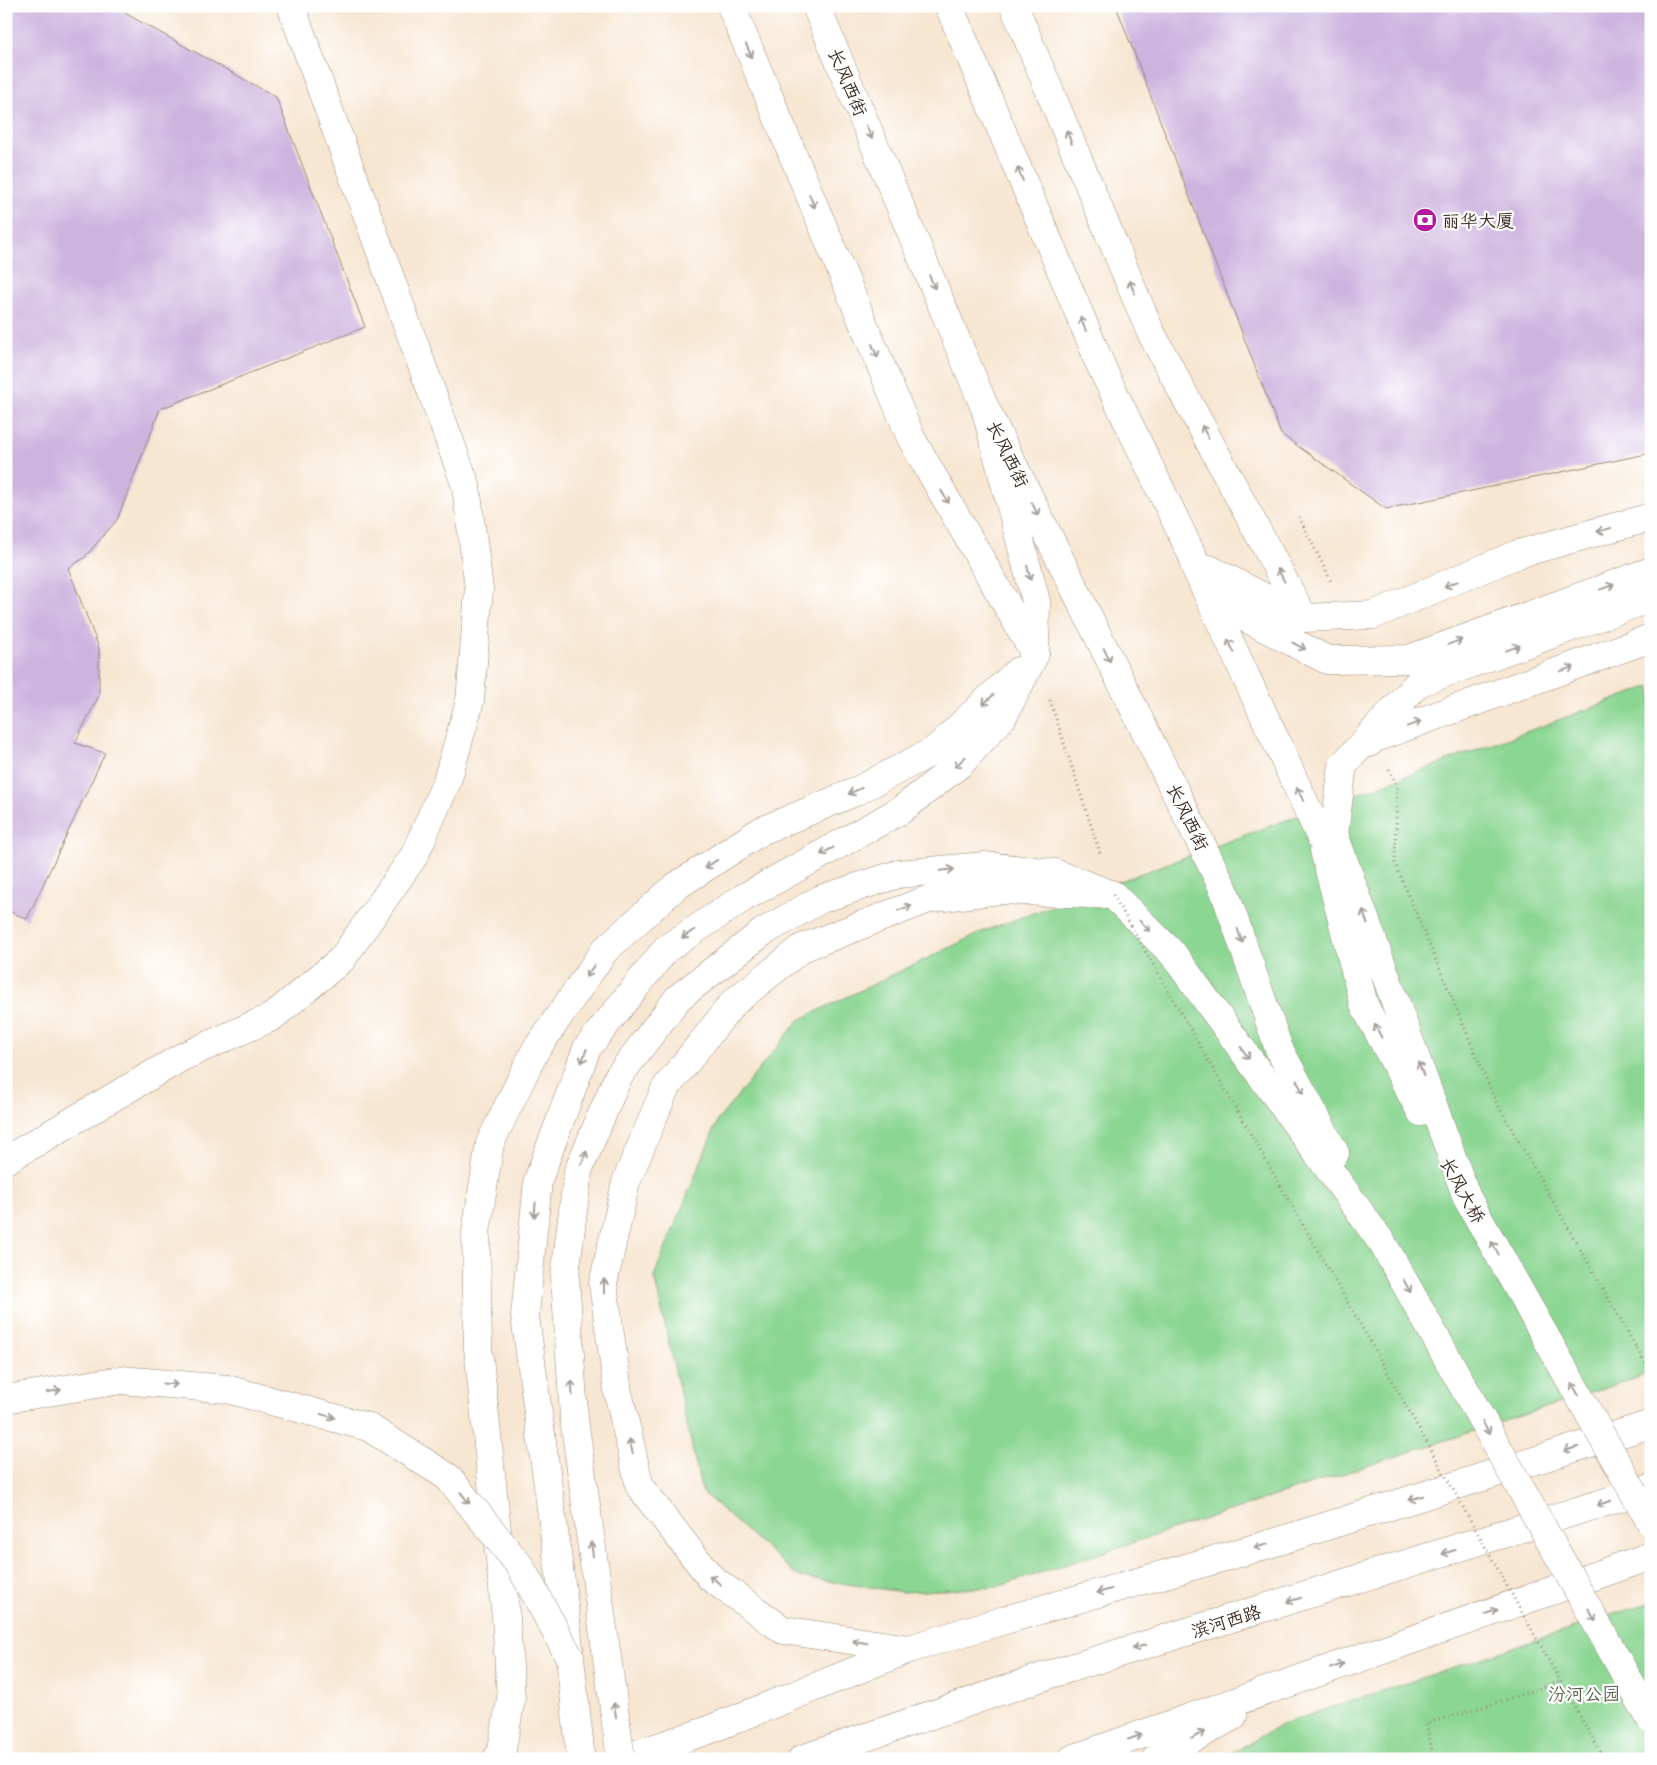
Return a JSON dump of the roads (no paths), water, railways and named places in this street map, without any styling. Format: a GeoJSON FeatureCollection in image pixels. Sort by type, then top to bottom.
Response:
{"type":"FeatureCollection","features":[{"type":"Feature","properties":{"kind":"main road"},"geometry":{"type":"LineString","coordinates":[[6,1160],[182,1057],[272,1017],[342,959],[414,856],[447,781],[470,700],[479,589],[466,486],[291,6]]}},
{"type":"Feature","properties":{"kind":"main road"},"geometry":{"type":"LineString","coordinates":[[730,6],[911,438],[1036,654]]}},
{"type":"Feature","properties":{"kind":"main road","name":"长风西街"},"geometry":{"type":"LineString","coordinates":[[816,6],[985,408],[1224,890],[1279,1049],[1383,1244]]}},
{"type":"Feature","properties":{"kind":"main road"},"geometry":{"type":"LineString","coordinates":[[950,6],[1096,356],[1196,563],[1242,616],[1327,660],[1409,659],[1651,571]]}},
{"type":"Feature","properties":{"kind":"main road"},"geometry":{"type":"LineString","coordinates":[[1014,6],[1150,331],[1304,618]]}},
{"type":"Feature","properties":{"kind":"main road","name":"长风大桥"},"geometry":{"type":"LineString","coordinates":[[1096,356],[1321,838],[1364,1005],[1467,1198],[1651,1523]]}},
{"type":"Feature","properties":{"kind":"main road"},"geometry":{"type":"LineString","coordinates":[[581,1759],[566,1620],[525,1316],[538,1180],[587,1048],[666,949],[743,898],[901,810],[961,763],[1002,718],[1036,654],[1036,601],[985,408]]}},
{"type":"Feature","properties":{"kind":"main road"},"geometry":{"type":"LineString","coordinates":[[1196,563],[1304,618],[1373,615],[1518,554],[1651,517]]}},
{"type":"Feature","properties":{"kind":"main road"},"geometry":{"type":"LineString","coordinates":[[1467,1198],[1334,834],[1343,765],[1418,683],[1651,598]]}},
{"type":"Feature","properties":{"kind":"main road"},"geometry":{"type":"LineString","coordinates":[[1343,765],[1375,738],[1651,638]]}},
{"type":"Feature","properties":{"kind":"main road"},"geometry":{"type":"LineString","coordinates":[[497,1759],[502,1750],[511,1699],[506,1618],[478,1348],[476,1232],[490,1143],[535,1052],[605,950],[675,887],[762,831],[855,792],[935,750],[1036,654]]}},
{"type":"Feature","properties":{"kind":"main road"},"geometry":{"type":"LineString","coordinates":[[1651,1424],[1273,1543],[909,1649],[706,1732],[621,1759],[574,1418],[565,1275],[578,1171],[618,1077],[678,998],[763,932],[821,899],[898,874],[984,866],[1055,873],[1112,891],[1174,954],[1383,1244],[1651,1720]]}},
{"type":"Feature","properties":{"kind":"main road"},"geometry":{"type":"LineString","coordinates":[[909,1649],[783,1630],[711,1578],[640,1487],[618,1392],[603,1284],[626,1182],[665,1089],[733,1003],[802,948],[929,899],[999,890],[1112,891]]}},
{"type":"Feature","properties":{"kind":"main road"},"geometry":{"type":"LineString","coordinates":[[6,1399],[121,1380],[227,1388],[368,1427],[448,1477],[520,1566],[570,1658]]}},
{"type":"Feature","properties":{"kind":"main road","name":"滨河西路"},"geometry":{"type":"LineString","coordinates":[[802,1759],[1048,1676],[1651,1488]]}},
{"type":"Feature","properties":{"kind":"main road"},"geometry":{"type":"LineString","coordinates":[[1072,1759],[1651,1556]]}},
{"type":"Feature","properties":{"kind":"main road"},"geometry":{"type":"LineString","coordinates":[[1156,1759],[1302,1678]]}},
{"type":"Feature","properties":{"kind":"place","name":"丽华大厦"},"geometry":{"type":"Point","coordinates":[1425,220]}},
{"type":"Feature","properties":{"kind":"park label","name":"汾河公园"},"geometry":{"type":"Point","coordinates":[1584,1693]}}]}
